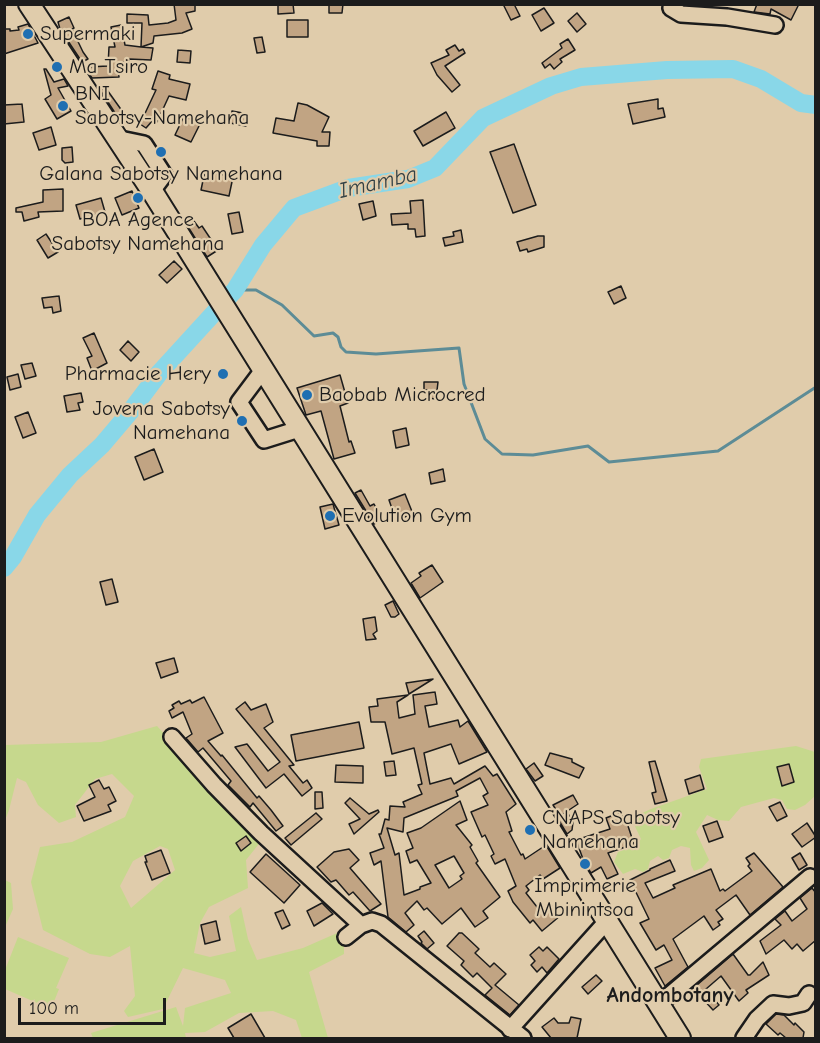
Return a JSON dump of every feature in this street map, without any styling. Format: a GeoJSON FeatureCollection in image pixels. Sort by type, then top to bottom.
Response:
{"type":"FeatureCollection","features":[{"type":"Feature","properties":{"kind":"main road"},"geometry":{"type":"LineString","coordinates":[[29,4],[120,140],[680,1038]]}},
{"type":"Feature","properties":{"kind":"street"},"geometry":{"type":"LineString","coordinates":[[674,4],[671,8],[681,14],[727,17],[775,25]]}},
{"type":"Feature","properties":{"kind":"street"},"geometry":{"type":"LineString","coordinates":[[263,370],[239,402],[264,441],[299,429]]}},
{"type":"Feature","properties":{"kind":"street"},"geometry":{"type":"LineString","coordinates":[[172,737],[214,785],[261,833],[361,926]]}},
{"type":"Feature","properties":{"kind":"street"},"geometry":{"type":"LineString","coordinates":[[659,1004],[810,877]]}},
{"type":"Feature","properties":{"kind":"street"},"geometry":{"type":"LineString","coordinates":[[346,937],[372,921],[388,927],[516,1034],[608,920]]}},
{"type":"Feature","properties":{"kind":"street"},"geometry":{"type":"LineString","coordinates":[[744,1038],[773,1004],[789,1006],[803,1003],[809,994]]}},
{"type":"Feature","properties":{"kind":"green space"},"geometry":{"type":"Polygon","coordinates":[[[157,726],[262,840],[246,860],[248,888],[209,907],[200,923],[194,953],[210,957],[236,951],[229,916],[241,907],[248,939],[257,960],[303,948],[344,930],[344,954],[309,972],[328,1038],[302,1038],[296,1020],[273,1011],[239,1013],[205,1032],[185,1033],[186,1038],[93,1038],[91,1033],[176,1007],[183,1026],[185,1008],[231,993],[225,980],[183,968],[163,1009],[128,1017],[124,1011],[135,996],[130,946],[110,957],[90,954],[43,930],[31,882],[40,847],[72,842],[125,817],[134,796],[112,774],[95,779],[75,805],[76,817],[59,823],[38,805],[26,782],[17,778],[5,820],[5,745],[101,742],[157,726]],[[160,846],[133,861],[120,886],[131,908],[175,870],[168,849],[160,846]]]}},
{"type":"Feature","properties":{"kind":"green space"},"geometry":{"type":"Polygon","coordinates":[[[796,746],[815,752],[815,796],[805,805],[795,810],[787,809],[782,800],[774,798],[741,807],[729,821],[718,820],[707,815],[696,832],[709,860],[702,868],[694,871],[691,865],[690,848],[681,846],[672,850],[669,858],[663,860],[658,856],[650,861],[648,869],[643,872],[635,869],[623,874],[614,862],[618,852],[636,846],[641,839],[631,818],[707,789],[699,767],[701,759],[796,746]]]}},
{"type":"Feature","properties":{"kind":"green space"},"geometry":{"type":"Polygon","coordinates":[[[5,880],[11,883],[13,909],[5,927],[5,880]]]}},
{"type":"Feature","properties":{"kind":"green space"},"geometry":{"type":"Polygon","coordinates":[[[18,937],[69,958],[56,988],[59,989],[51,1009],[5,989],[5,970],[18,937]]]}},
{"type":"Feature","properties":{"kind":"building"},"geometry":{"type":"Polygon","coordinates":[[[174,4],[195,4],[195,11],[186,13],[192,29],[182,33],[154,36],[153,43],[141,47],[142,23],[127,23],[127,14],[148,15],[149,25],[168,23],[176,20],[174,4]]]}},
{"type":"Feature","properties":{"kind":"building"},"geometry":{"type":"Polygon","coordinates":[[[278,4],[293,4],[294,13],[278,14],[278,4]]]}},
{"type":"Feature","properties":{"kind":"building"},"geometry":{"type":"Polygon","coordinates":[[[329,4],[343,4],[342,13],[329,13],[329,4]]]}},
{"type":"Feature","properties":{"kind":"building"},"geometry":{"type":"Polygon","coordinates":[[[503,4],[514,4],[520,16],[511,20],[503,4]]]}},
{"type":"Feature","properties":{"kind":"building"},"geometry":{"type":"Polygon","coordinates":[[[757,4],[799,4],[791,20],[771,9],[770,14],[754,12],[757,4]]]}},
{"type":"Feature","properties":{"kind":"building"},"geometry":{"type":"Polygon","coordinates":[[[544,8],[554,23],[541,31],[532,15],[544,8]]]}},
{"type":"Feature","properties":{"kind":"building"},"geometry":{"type":"Polygon","coordinates":[[[577,13],[586,24],[577,32],[568,21],[577,13]]]}},
{"type":"Feature","properties":{"kind":"building"},"geometry":{"type":"Polygon","coordinates":[[[69,17],[74,28],[72,29],[88,59],[82,62],[60,29],[58,22],[69,17]]]}},
{"type":"Feature","properties":{"kind":"building"},"geometry":{"type":"Polygon","coordinates":[[[287,20],[308,20],[308,37],[287,37],[287,20]]]}},
{"type":"Feature","properties":{"kind":"building"},"geometry":{"type":"Polygon","coordinates":[[[28,24],[38,43],[4,54],[4,29],[19,30],[18,27],[28,24]]]}},
{"type":"Feature","properties":{"kind":"building"},"geometry":{"type":"Polygon","coordinates":[[[121,25],[125,45],[153,48],[151,60],[129,59],[128,63],[121,62],[121,67],[118,67],[119,77],[92,78],[88,72],[88,67],[108,66],[109,47],[115,47],[111,27],[121,25]]]}},
{"type":"Feature","properties":{"kind":"building"},"geometry":{"type":"Polygon","coordinates":[[[262,37],[265,52],[257,53],[254,38],[262,37]]]}},
{"type":"Feature","properties":{"kind":"building"},"geometry":{"type":"Polygon","coordinates":[[[568,39],[575,50],[560,59],[562,62],[554,69],[550,64],[545,68],[542,63],[562,48],[560,44],[568,39]]]}},
{"type":"Feature","properties":{"kind":"building"},"geometry":{"type":"Polygon","coordinates":[[[455,45],[459,51],[463,49],[465,53],[445,66],[460,85],[452,92],[437,75],[431,63],[449,55],[446,50],[455,45]]]}},
{"type":"Feature","properties":{"kind":"building"},"geometry":{"type":"Polygon","coordinates":[[[178,50],[191,51],[190,63],[177,62],[178,50]]]}},
{"type":"Feature","properties":{"kind":"building"},"geometry":{"type":"Polygon","coordinates":[[[44,69],[54,82],[64,79],[68,86],[58,88],[71,111],[57,119],[45,99],[51,95],[44,69]]]}},
{"type":"Feature","properties":{"kind":"building"},"geometry":{"type":"Polygon","coordinates":[[[158,71],[170,75],[169,79],[190,84],[186,100],[169,96],[157,122],[153,120],[146,128],[140,124],[156,90],[152,89],[158,71]]]}},
{"type":"Feature","properties":{"kind":"building"},"geometry":{"type":"Polygon","coordinates":[[[105,87],[125,115],[119,119],[100,90],[105,87]]]}},
{"type":"Feature","properties":{"kind":"building"},"geometry":{"type":"Polygon","coordinates":[[[658,99],[658,109],[663,108],[665,117],[633,124],[628,104],[658,99]]]}},
{"type":"Feature","properties":{"kind":"building"},"geometry":{"type":"Polygon","coordinates":[[[298,103],[307,105],[329,117],[322,132],[330,132],[329,146],[317,146],[317,141],[273,133],[276,118],[294,121],[298,103]]]}},
{"type":"Feature","properties":{"kind":"building"},"geometry":{"type":"Polygon","coordinates":[[[22,104],[24,122],[4,124],[4,105],[22,104]]]}},
{"type":"Feature","properties":{"kind":"building"},"geometry":{"type":"Polygon","coordinates":[[[232,111],[248,114],[246,126],[230,123],[232,111]]]}},
{"type":"Feature","properties":{"kind":"building"},"geometry":{"type":"Polygon","coordinates":[[[446,112],[455,128],[423,146],[414,131],[446,112]]]}},
{"type":"Feature","properties":{"kind":"building"},"geometry":{"type":"Polygon","coordinates":[[[184,116],[200,124],[191,142],[175,135],[184,116]]]}},
{"type":"Feature","properties":{"kind":"building"},"geometry":{"type":"Polygon","coordinates":[[[51,127],[56,145],[39,150],[33,133],[51,127]]]}},
{"type":"Feature","properties":{"kind":"building"},"geometry":{"type":"Polygon","coordinates":[[[514,144],[536,205],[513,213],[490,152],[514,144]]]}},
{"type":"Feature","properties":{"kind":"building"},"geometry":{"type":"Polygon","coordinates":[[[72,147],[73,162],[65,163],[62,160],[62,148],[72,147]]]}},
{"type":"Feature","properties":{"kind":"building"},"geometry":{"type":"Polygon","coordinates":[[[205,171],[233,177],[229,196],[201,190],[205,171]]]}},
{"type":"Feature","properties":{"kind":"building"},"geometry":{"type":"Polygon","coordinates":[[[63,189],[63,211],[38,212],[39,217],[24,221],[22,212],[16,212],[16,208],[43,202],[43,190],[63,189]]]}},
{"type":"Feature","properties":{"kind":"building"},"geometry":{"type":"Polygon","coordinates":[[[132,191],[139,208],[122,215],[115,198],[132,191]]]}},
{"type":"Feature","properties":{"kind":"building"},"geometry":{"type":"Polygon","coordinates":[[[101,198],[105,212],[80,219],[76,205],[101,198]]]}},
{"type":"Feature","properties":{"kind":"building"},"geometry":{"type":"Polygon","coordinates":[[[423,200],[425,236],[416,237],[415,229],[408,229],[408,224],[392,225],[391,214],[411,213],[410,201],[423,200]]]}},
{"type":"Feature","properties":{"kind":"building"},"geometry":{"type":"Polygon","coordinates":[[[373,201],[376,216],[363,220],[359,204],[373,201]]]}},
{"type":"Feature","properties":{"kind":"building"},"geometry":{"type":"Polygon","coordinates":[[[239,212],[243,232],[232,234],[228,214],[239,212]]]}},
{"type":"Feature","properties":{"kind":"building"},"geometry":{"type":"Polygon","coordinates":[[[191,217],[199,228],[202,226],[218,250],[207,257],[185,222],[191,217]]]}},
{"type":"Feature","properties":{"kind":"building"},"geometry":{"type":"Polygon","coordinates":[[[461,230],[463,242],[445,246],[443,238],[454,236],[453,232],[461,230]]]}},
{"type":"Feature","properties":{"kind":"building"},"geometry":{"type":"Polygon","coordinates":[[[46,234],[58,252],[48,258],[37,240],[46,234]]]}},
{"type":"Feature","properties":{"kind":"building"},"geometry":{"type":"Polygon","coordinates":[[[544,236],[544,247],[528,252],[527,249],[520,251],[517,242],[544,236]]]}},
{"type":"Feature","properties":{"kind":"building"},"geometry":{"type":"Polygon","coordinates":[[[174,261],[182,269],[167,283],[159,275],[174,261]]]}},
{"type":"Feature","properties":{"kind":"building"},"geometry":{"type":"Polygon","coordinates":[[[621,286],[626,298],[614,304],[608,292],[621,286]]]}},
{"type":"Feature","properties":{"kind":"building"},"geometry":{"type":"Polygon","coordinates":[[[59,296],[61,311],[53,313],[52,307],[44,308],[42,298],[59,296]]]}},
{"type":"Feature","properties":{"kind":"building"},"geometry":{"type":"Polygon","coordinates":[[[94,333],[107,363],[92,371],[87,358],[92,356],[83,338],[94,333]]]}},
{"type":"Feature","properties":{"kind":"building"},"geometry":{"type":"Polygon","coordinates":[[[128,341],[139,352],[131,361],[120,350],[128,341]]]}},
{"type":"Feature","properties":{"kind":"building"},"geometry":{"type":"Polygon","coordinates":[[[32,363],[36,376],[25,379],[21,365],[32,363]]]}},
{"type":"Feature","properties":{"kind":"building"},"geometry":{"type":"Polygon","coordinates":[[[18,374],[21,387],[10,390],[7,377],[18,374]]]}},
{"type":"Feature","properties":{"kind":"building"},"geometry":{"type":"Polygon","coordinates":[[[340,375],[348,403],[340,406],[349,442],[351,441],[355,453],[334,459],[321,411],[306,415],[297,388],[340,375]]]}},
{"type":"Feature","properties":{"kind":"building"},"geometry":{"type":"Polygon","coordinates":[[[424,382],[438,382],[436,399],[428,398],[429,390],[424,390],[424,382]]]}},
{"type":"Feature","properties":{"kind":"building"},"geometry":{"type":"Polygon","coordinates":[[[81,393],[83,402],[78,403],[80,410],[67,412],[64,396],[81,393]]]}},
{"type":"Feature","properties":{"kind":"building"},"geometry":{"type":"Polygon","coordinates":[[[28,412],[36,433],[23,438],[15,417],[28,412]]]}},
{"type":"Feature","properties":{"kind":"building"},"geometry":{"type":"Polygon","coordinates":[[[406,428],[409,445],[396,448],[393,431],[406,428]]]}},
{"type":"Feature","properties":{"kind":"building"},"geometry":{"type":"Polygon","coordinates":[[[154,449],[163,472],[144,480],[135,457],[154,449]]]}},
{"type":"Feature","properties":{"kind":"building"},"geometry":{"type":"Polygon","coordinates":[[[443,469],[445,481],[431,484],[429,473],[443,469]]]}},
{"type":"Feature","properties":{"kind":"building"},"geometry":{"type":"Polygon","coordinates":[[[361,490],[370,506],[374,504],[382,519],[374,524],[355,493],[361,490]]]}},
{"type":"Feature","properties":{"kind":"building"},"geometry":{"type":"Polygon","coordinates":[[[405,494],[413,514],[396,520],[389,500],[405,494]]]}},
{"type":"Feature","properties":{"kind":"building","name":"Evolution Gym"},"geometry":{"type":"Polygon","coordinates":[[[333,504],[339,525],[325,529],[320,507],[333,504]]]}},
{"type":"Feature","properties":{"kind":"building"},"geometry":{"type":"Polygon","coordinates":[[[432,565],[443,582],[420,598],[411,583],[421,576],[419,573],[432,565]]]}},
{"type":"Feature","properties":{"kind":"building"},"geometry":{"type":"Polygon","coordinates":[[[112,579],[118,602],[106,605],[100,582],[112,579]]]}},
{"type":"Feature","properties":{"kind":"building"},"geometry":{"type":"Polygon","coordinates":[[[393,601],[399,614],[391,617],[385,605],[393,601]]]}},
{"type":"Feature","properties":{"kind":"building"},"geometry":{"type":"Polygon","coordinates":[[[375,617],[377,631],[373,634],[376,639],[366,640],[363,619],[375,617]]]}},
{"type":"Feature","properties":{"kind":"building"},"geometry":{"type":"Polygon","coordinates":[[[174,658],[178,672],[161,678],[156,663],[174,658]]]}},
{"type":"Feature","properties":{"kind":"building"},"geometry":{"type":"Polygon","coordinates":[[[433,679],[409,694],[406,683],[433,679]]]}},
{"type":"Feature","properties":{"kind":"building"},"geometry":{"type":"Polygon","coordinates":[[[435,692],[437,704],[425,706],[429,727],[458,720],[460,727],[468,721],[487,752],[459,764],[451,744],[424,753],[430,784],[451,778],[454,784],[485,766],[493,776],[497,774],[516,804],[506,812],[512,831],[509,832],[521,855],[523,854],[525,859],[546,845],[560,868],[543,879],[540,875],[526,886],[529,890],[526,893],[541,912],[550,904],[560,916],[542,931],[533,920],[530,923],[513,902],[508,891],[516,886],[505,859],[495,864],[491,856],[494,854],[485,835],[482,837],[471,812],[488,805],[483,796],[488,793],[480,778],[456,791],[458,796],[404,818],[403,832],[387,828],[395,855],[399,853],[404,895],[431,883],[417,860],[410,863],[406,851],[413,848],[407,833],[421,828],[460,801],[467,820],[456,825],[472,845],[470,847],[478,861],[476,863],[500,897],[483,911],[488,918],[475,927],[461,908],[442,924],[427,908],[424,910],[417,901],[405,913],[414,925],[406,932],[388,917],[381,861],[374,865],[370,853],[384,848],[379,834],[381,834],[385,819],[389,820],[390,806],[405,807],[403,802],[422,794],[418,785],[422,784],[414,748],[392,754],[385,722],[371,722],[369,707],[378,706],[377,699],[408,695],[397,702],[399,718],[415,714],[413,695],[435,692]],[[454,856],[435,865],[449,888],[462,879],[460,876],[464,873],[454,856]]]}},
{"type":"Feature","properties":{"kind":"building"},"geometry":{"type":"Polygon","coordinates":[[[204,697],[223,733],[208,741],[257,798],[259,796],[271,810],[283,826],[276,831],[253,803],[250,807],[228,785],[231,781],[203,748],[198,752],[186,738],[192,734],[183,712],[172,718],[169,711],[174,708],[172,705],[179,701],[181,704],[190,700],[192,703],[204,697]]]}},
{"type":"Feature","properties":{"kind":"building"},"geometry":{"type":"Polygon","coordinates":[[[245,702],[251,710],[266,704],[273,722],[264,728],[294,765],[289,766],[303,783],[307,780],[312,788],[302,796],[284,774],[266,788],[235,747],[247,744],[268,771],[280,762],[236,709],[245,702]]]}},
{"type":"Feature","properties":{"kind":"building"},"geometry":{"type":"Polygon","coordinates":[[[359,722],[364,748],[296,761],[291,735],[359,722]]]}},
{"type":"Feature","properties":{"kind":"building"},"geometry":{"type":"Polygon","coordinates":[[[550,753],[572,759],[572,762],[584,768],[579,778],[545,765],[550,753]]]}},
{"type":"Feature","properties":{"kind":"building"},"geometry":{"type":"Polygon","coordinates":[[[394,761],[396,775],[386,776],[384,762],[394,761]]]}},
{"type":"Feature","properties":{"kind":"building"},"geometry":{"type":"Polygon","coordinates":[[[655,761],[667,801],[655,804],[652,793],[656,792],[649,762],[655,761]]]}},
{"type":"Feature","properties":{"kind":"building"},"geometry":{"type":"Polygon","coordinates":[[[534,763],[543,776],[535,781],[526,769],[534,763]]]}},
{"type":"Feature","properties":{"kind":"building"},"geometry":{"type":"Polygon","coordinates":[[[789,764],[794,782],[782,786],[777,767],[789,764]]]}},
{"type":"Feature","properties":{"kind":"building"},"geometry":{"type":"Polygon","coordinates":[[[336,765],[363,766],[363,783],[335,782],[336,765]]]}},
{"type":"Feature","properties":{"kind":"building"},"geometry":{"type":"Polygon","coordinates":[[[700,775],[704,789],[689,794],[685,780],[700,775]]]}},
{"type":"Feature","properties":{"kind":"building"},"geometry":{"type":"Polygon","coordinates":[[[99,780],[104,789],[109,787],[116,801],[108,805],[111,811],[84,821],[77,806],[95,797],[89,785],[99,780]]]}},
{"type":"Feature","properties":{"kind":"building"},"geometry":{"type":"Polygon","coordinates":[[[315,792],[322,792],[323,808],[315,809],[315,792]]]}},
{"type":"Feature","properties":{"kind":"building"},"geometry":{"type":"Polygon","coordinates":[[[573,795],[578,804],[560,816],[553,805],[573,795]]]}},
{"type":"Feature","properties":{"kind":"building"},"geometry":{"type":"Polygon","coordinates":[[[350,798],[369,814],[378,810],[379,812],[354,834],[349,824],[360,819],[345,803],[350,798]]]}},
{"type":"Feature","properties":{"kind":"building"},"geometry":{"type":"Polygon","coordinates":[[[780,802],[787,816],[777,821],[769,807],[780,802]]]}},
{"type":"Feature","properties":{"kind":"building"},"geometry":{"type":"Polygon","coordinates":[[[567,812],[573,822],[572,830],[567,834],[558,819],[567,812]]]}},
{"type":"Feature","properties":{"kind":"building"},"geometry":{"type":"Polygon","coordinates":[[[621,812],[634,844],[608,853],[618,874],[607,879],[601,867],[591,873],[576,840],[610,829],[606,818],[621,812]]]}},
{"type":"Feature","properties":{"kind":"building"},"geometry":{"type":"Polygon","coordinates":[[[316,813],[322,819],[291,845],[285,838],[316,813]]]}},
{"type":"Feature","properties":{"kind":"building"},"geometry":{"type":"Polygon","coordinates":[[[717,821],[723,837],[709,842],[703,826],[717,821]]]}},
{"type":"Feature","properties":{"kind":"building"},"geometry":{"type":"Polygon","coordinates":[[[807,823],[816,837],[802,847],[792,834],[807,823]]]}},
{"type":"Feature","properties":{"kind":"building"},"geometry":{"type":"Polygon","coordinates":[[[246,836],[251,843],[241,851],[236,843],[246,836]]]}},
{"type":"Feature","properties":{"kind":"building"},"geometry":{"type":"Polygon","coordinates":[[[349,849],[359,860],[350,868],[381,904],[370,911],[353,892],[349,895],[336,880],[331,882],[317,867],[334,852],[349,849]]]}},
{"type":"Feature","properties":{"kind":"building"},"geometry":{"type":"Polygon","coordinates":[[[161,850],[170,873],[152,880],[145,856],[161,850]]]}},
{"type":"Feature","properties":{"kind":"building"},"geometry":{"type":"Polygon","coordinates":[[[754,853],[783,887],[750,915],[736,895],[716,910],[723,919],[718,922],[720,925],[713,930],[704,916],[673,939],[688,967],[665,986],[655,968],[672,960],[664,945],[656,950],[640,923],[649,919],[630,880],[670,860],[675,871],[645,883],[653,898],[675,888],[673,885],[711,869],[720,891],[723,889],[725,891],[752,871],[746,858],[754,853]]]}},
{"type":"Feature","properties":{"kind":"building"},"geometry":{"type":"Polygon","coordinates":[[[800,853],[807,865],[799,870],[792,858],[800,853]]]}},
{"type":"Feature","properties":{"kind":"building"},"geometry":{"type":"Polygon","coordinates":[[[266,854],[300,885],[284,903],[250,872],[266,854]]]}},
{"type":"Feature","properties":{"kind":"building"},"geometry":{"type":"Polygon","coordinates":[[[812,888],[816,893],[816,940],[803,951],[797,944],[792,949],[784,940],[766,954],[760,941],[781,925],[775,919],[785,911],[792,921],[807,909],[800,898],[812,888]]]}},
{"type":"Feature","properties":{"kind":"building"},"geometry":{"type":"Polygon","coordinates":[[[322,903],[333,914],[314,926],[307,911],[322,903]]]}},
{"type":"Feature","properties":{"kind":"building"},"geometry":{"type":"Polygon","coordinates":[[[283,910],[290,925],[282,929],[275,913],[283,910]]]}},
{"type":"Feature","properties":{"kind":"building"},"geometry":{"type":"Polygon","coordinates":[[[216,921],[220,940],[205,944],[201,925],[216,921]]]}},
{"type":"Feature","properties":{"kind":"building"},"geometry":{"type":"Polygon","coordinates":[[[424,931],[434,943],[427,949],[418,936],[424,931]]]}},
{"type":"Feature","properties":{"kind":"building"},"geometry":{"type":"Polygon","coordinates":[[[459,933],[462,933],[479,949],[475,953],[490,967],[494,963],[506,974],[495,985],[519,1005],[510,1015],[485,995],[492,988],[477,973],[473,977],[461,965],[464,961],[447,946],[459,933]]]}},
{"type":"Feature","properties":{"kind":"building"},"geometry":{"type":"Polygon","coordinates":[[[539,947],[543,951],[547,947],[559,959],[547,973],[542,967],[537,972],[531,965],[535,961],[530,955],[539,947]]]}},
{"type":"Feature","properties":{"kind":"building"},"geometry":{"type":"Polygon","coordinates":[[[733,954],[748,975],[763,962],[769,975],[746,990],[748,993],[739,1001],[721,976],[706,989],[719,1005],[713,1010],[702,998],[699,1001],[690,991],[733,954]]]}},
{"type":"Feature","properties":{"kind":"building"},"geometry":{"type":"Polygon","coordinates":[[[596,975],[602,981],[588,994],[582,987],[596,975]]]}},
{"type":"Feature","properties":{"kind":"building"},"geometry":{"type":"Polygon","coordinates":[[[251,1014],[265,1038],[234,1038],[228,1028],[251,1014]]]}},
{"type":"Feature","properties":{"kind":"building"},"geometry":{"type":"Polygon","coordinates":[[[776,1014],[784,1015],[794,1025],[795,1023],[804,1032],[803,1038],[786,1038],[780,1033],[778,1035],[766,1024],[776,1014]]]}},
{"type":"Feature","properties":{"kind":"building"},"geometry":{"type":"Polygon","coordinates":[[[571,1017],[581,1019],[577,1038],[551,1038],[542,1027],[554,1018],[558,1023],[569,1023],[571,1017]]]}},
{"type":"Feature","properties":{"kind":"waterway","name":"Imamba"},"geometry":{"type":"LineString","coordinates":[[4,568],[13,557],[37,515],[70,475],[102,445],[160,372],[235,290],[263,245],[294,208],[348,188],[408,179],[435,168],[483,118],[551,86],[581,77],[667,70],[733,69],[761,79],[801,103],[816,105]]}},
{"type":"Feature","properties":{"kind":"waterway"},"geometry":{"type":"LineString","coordinates":[[235,290],[256,290],[282,305],[314,336],[333,333],[338,337],[341,347],[346,352],[376,354],[459,348],[464,384],[485,439],[502,454],[533,455],[588,446],[609,462],[718,451],[816,387]]}},
{"type":"Feature","properties":{"kind":"place","name":"Supermaki"},"geometry":{"type":"Point","coordinates":[28,34]}},
{"type":"Feature","properties":{"kind":"place","name":"Ma Tsiro"},"geometry":{"type":"Point","coordinates":[57,67]}},
{"type":"Feature","properties":{"kind":"place","name":"BNI Sabotsy-Namehana"},"geometry":{"type":"Point","coordinates":[63,106]}},
{"type":"Feature","properties":{"kind":"place","name":"Galana Sabotsy Namehana"},"geometry":{"type":"Point","coordinates":[161,152]}},
{"type":"Feature","properties":{"kind":"place","name":"BOA Agence Sabotsy Namehana"},"geometry":{"type":"Point","coordinates":[138,198]}},
{"type":"Feature","properties":{"kind":"place","name":"Pharmacie Hery"},"geometry":{"type":"Point","coordinates":[223,374]}},
{"type":"Feature","properties":{"kind":"place","name":"Baobab Microcred"},"geometry":{"type":"Point","coordinates":[307,395]}},
{"type":"Feature","properties":{"kind":"place","name":"Jovena Sabotsy Namehana"},"geometry":{"type":"Point","coordinates":[242,421]}},
{"type":"Feature","properties":{"kind":"place","name":"Evolution Gym"},"geometry":{"type":"Point","coordinates":[330,516]}},
{"type":"Feature","properties":{"kind":"place","name":"CNAPS Sabotsy Namehana"},"geometry":{"type":"Point","coordinates":[530,830]}},
{"type":"Feature","properties":{"kind":"place","name":"Imprimerie Mbinintsoa"},"geometry":{"type":"Point","coordinates":[585,864]}},
{"type":"Feature","properties":{"kind":"district","name":"Andombotany"},"geometry":{"type":"Point","coordinates":[670,996]}}]}
